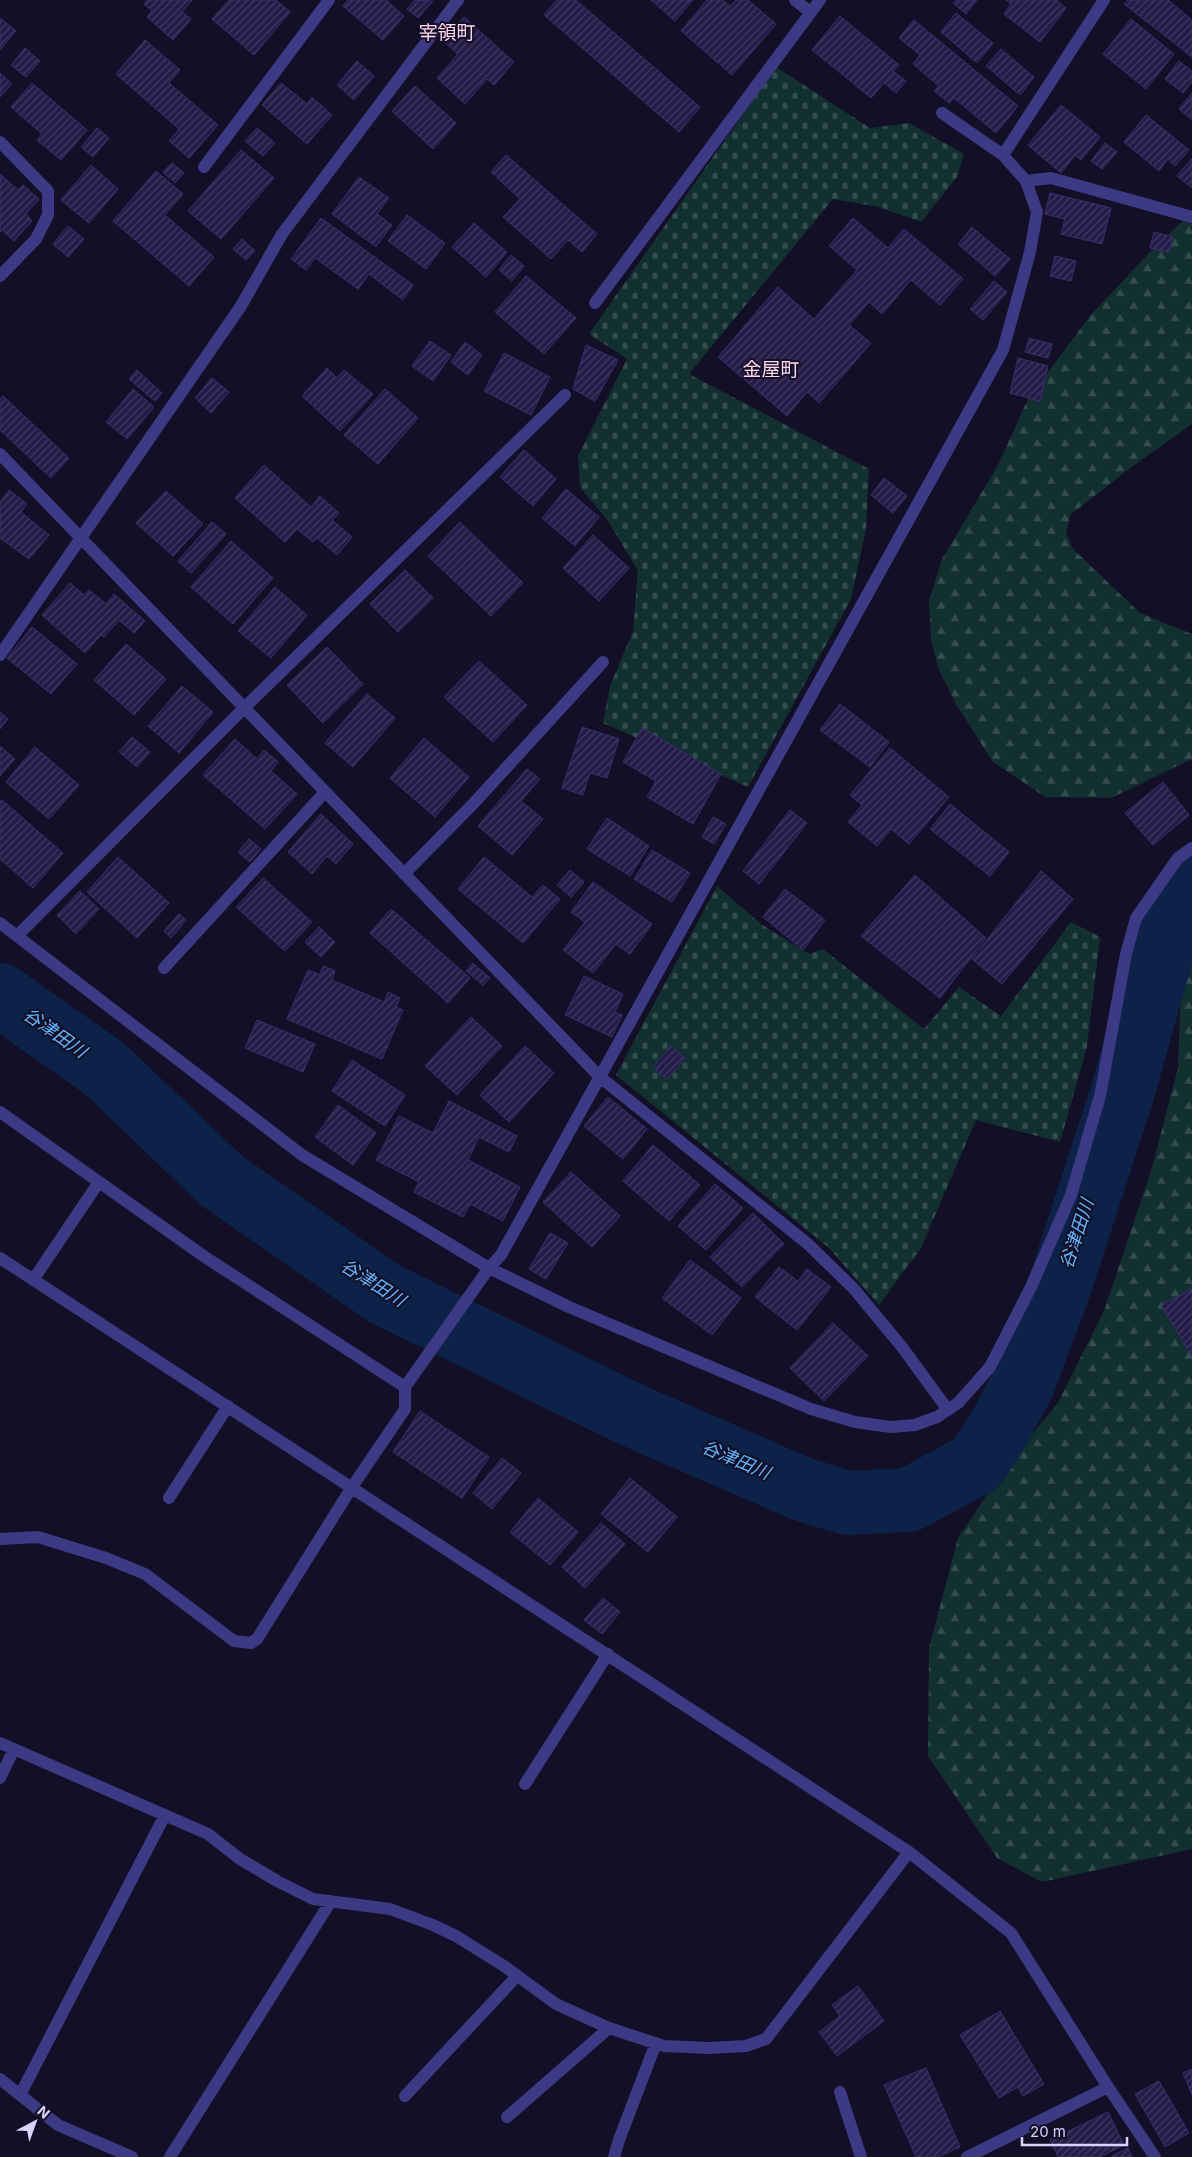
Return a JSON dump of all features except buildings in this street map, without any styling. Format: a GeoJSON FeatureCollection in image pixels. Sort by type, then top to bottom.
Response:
{"type":"FeatureCollection","features":[{"type":"Feature","properties":{"kind":"street"},"geometry":{"type":"LineString","coordinates":[[204,167],[329,0]]}},
{"type":"Feature","properties":{"kind":"street"},"geometry":{"type":"LineString","coordinates":[[0,654],[241,306],[282,234],[458,0]]}},
{"type":"Feature","properties":{"kind":"street"},"geometry":{"type":"LineString","coordinates":[[795,0],[810,12]]}},
{"type":"Feature","properties":{"kind":"street"},"geometry":{"type":"LineString","coordinates":[[595,303],[820,0]]}},
{"type":"Feature","properties":{"kind":"street"},"geometry":{"type":"LineString","coordinates":[[1003,155],[1104,0]]}},
{"type":"Feature","properties":{"kind":"street"},"geometry":{"type":"LineString","coordinates":[[0,1539],[38,1537],[122,1564],[145,1574],[234,1640],[251,1643],[257,1639],[352,1487],[405,1409],[405,1387],[489,1268],[501,1256],[1003,350],[1030,252],[1037,212],[1026,181],[1003,155],[942,113]]}},
{"type":"Feature","properties":{"kind":"street"},"geometry":{"type":"LineString","coordinates":[[0,142],[48,191],[48,215],[36,239],[0,276]]}},
{"type":"Feature","properties":{"kind":"street"},"geometry":{"type":"LineString","coordinates":[[1026,181],[1051,178],[1192,217]]}},
{"type":"Feature","properties":{"kind":"street"},"geometry":{"type":"LineString","coordinates":[[17,936],[244,708],[565,395]]}},
{"type":"Feature","properties":{"kind":"street"},"geometry":{"type":"LineString","coordinates":[[0,454],[600,1077],[808,1244],[854,1289],[902,1346],[948,1410]]}},
{"type":"Feature","properties":{"kind":"street"},"geometry":{"type":"LineString","coordinates":[[404,874],[473,804],[603,662]]}},
{"type":"Feature","properties":{"kind":"street"},"geometry":{"type":"LineString","coordinates":[[164,968],[325,792]]}},
{"type":"Feature","properties":{"kind":"street"},"geometry":{"type":"LineString","coordinates":[[0,923],[302,1155],[489,1268],[569,1307],[811,1408],[855,1422],[892,1427],[914,1425],[937,1417],[972,1389],[990,1367],[1031,1287],[1052,1241],[1070,1194],[1100,1096],[1126,954],[1136,918],[1178,858],[1192,848]]}},
{"type":"Feature","properties":{"kind":"street"},"geometry":{"type":"LineString","coordinates":[[0,1112],[206,1256],[405,1387]]}},
{"type":"Feature","properties":{"kind":"street"},"geometry":{"type":"LineString","coordinates":[[33,1280],[99,1182]]}},
{"type":"Feature","properties":{"kind":"street"},"geometry":{"type":"LineString","coordinates":[[0,1258],[909,1852],[1011,1933],[1108,2088],[1155,2157]]}},
{"type":"Feature","properties":{"kind":"street"},"geometry":{"type":"LineString","coordinates":[[169,1498],[228,1406]]}},
{"type":"Feature","properties":{"kind":"street"},"geometry":{"type":"LineString","coordinates":[[524,1784],[608,1654]]}},
{"type":"Feature","properties":{"kind":"street"},"geometry":{"type":"LineString","coordinates":[[0,1743],[208,1834],[240,1859],[277,1882],[313,1899],[390,1909],[433,1925],[456,1936],[556,2004],[609,2028],[664,2046],[709,2048],[746,2046],[766,2039],[909,1852]]}},
{"type":"Feature","properties":{"kind":"street"},"geometry":{"type":"LineString","coordinates":[[0,1778],[14,1749]]}},
{"type":"Feature","properties":{"kind":"street"},"geometry":{"type":"LineString","coordinates":[[20,2095],[165,1815]]}},
{"type":"Feature","properties":{"kind":"street"},"geometry":{"type":"LineString","coordinates":[[170,2157],[331,1901]]}},
{"type":"Feature","properties":{"kind":"street"},"geometry":{"type":"LineString","coordinates":[[405,2096],[517,1976]]}},
{"type":"Feature","properties":{"kind":"street"},"geometry":{"type":"LineString","coordinates":[[507,2117],[609,2028]]}},
{"type":"Feature","properties":{"kind":"street"},"geometry":{"type":"LineString","coordinates":[[614,2157],[656,2043]]}},
{"type":"Feature","properties":{"kind":"street"},"geometry":{"type":"LineString","coordinates":[[0,2079],[58,2125],[132,2157]]}},
{"type":"Feature","properties":{"kind":"street"},"geometry":{"type":"LineString","coordinates":[[967,2157],[1108,2088]]}},
{"type":"Feature","properties":{"kind":"street"},"geometry":{"type":"LineString","coordinates":[[840,2092],[862,2157]]}},
{"type":"Feature","properties":{"kind":"green space"},"geometry":{"type":"Polygon","coordinates":[[[776,67],[870,128],[909,123],[964,154],[957,177],[921,222],[879,207],[833,199],[689,374],[869,469],[866,529],[851,599],[748,787],[603,723],[610,686],[633,631],[638,571],[608,521],[580,487],[578,456],[627,359],[589,334],[776,67]]]}},
{"type":"Feature","properties":{"kind":"green space"},"geometry":{"type":"Polygon","coordinates":[[[1192,212],[1192,424],[1129,469],[1070,515],[1066,534],[1074,550],[1140,613],[1192,634],[1192,759],[1111,798],[1045,797],[992,761],[956,704],[939,670],[931,641],[929,601],[942,559],[997,467],[1028,399],[1090,316],[1150,252],[1192,212]]]}},
{"type":"Feature","properties":{"kind":"green space"},"geometry":{"type":"Polygon","coordinates":[[[717,886],[761,924],[809,954],[823,949],[924,1029],[959,987],[1001,1016],[1071,922],[1100,937],[1087,1047],[1060,1142],[976,1120],[921,1248],[879,1305],[829,1248],[616,1075],[717,886]]]}},
{"type":"Feature","properties":{"kind":"green space"},"geometry":{"type":"Polygon","coordinates":[[[1192,956],[1192,1849],[1042,1882],[997,1858],[928,1756],[929,1648],[958,1538],[1009,1462],[1058,1403],[1104,1311],[1151,1171],[1178,1068],[1181,982],[1192,956]]]}},
{"type":"Feature","properties":{"kind":"waterway","name":"谷津田川"},"geometry":{"type":"LineString","coordinates":[[0,995],[105,1069],[222,1181],[385,1294],[632,1415],[802,1489],[847,1503],[909,1500],[977,1463],[1000,1427],[1023,1384],[1061,1282],[1122,1094],[1169,927],[1192,886]]}},
{"type":"Feature","properties":{"kind":"district","name":"宰領町"},"geometry":{"type":"Point","coordinates":[447,32]}},
{"type":"Feature","properties":{"kind":"district","name":"金屋町"},"geometry":{"type":"Point","coordinates":[771,369]}}]}
